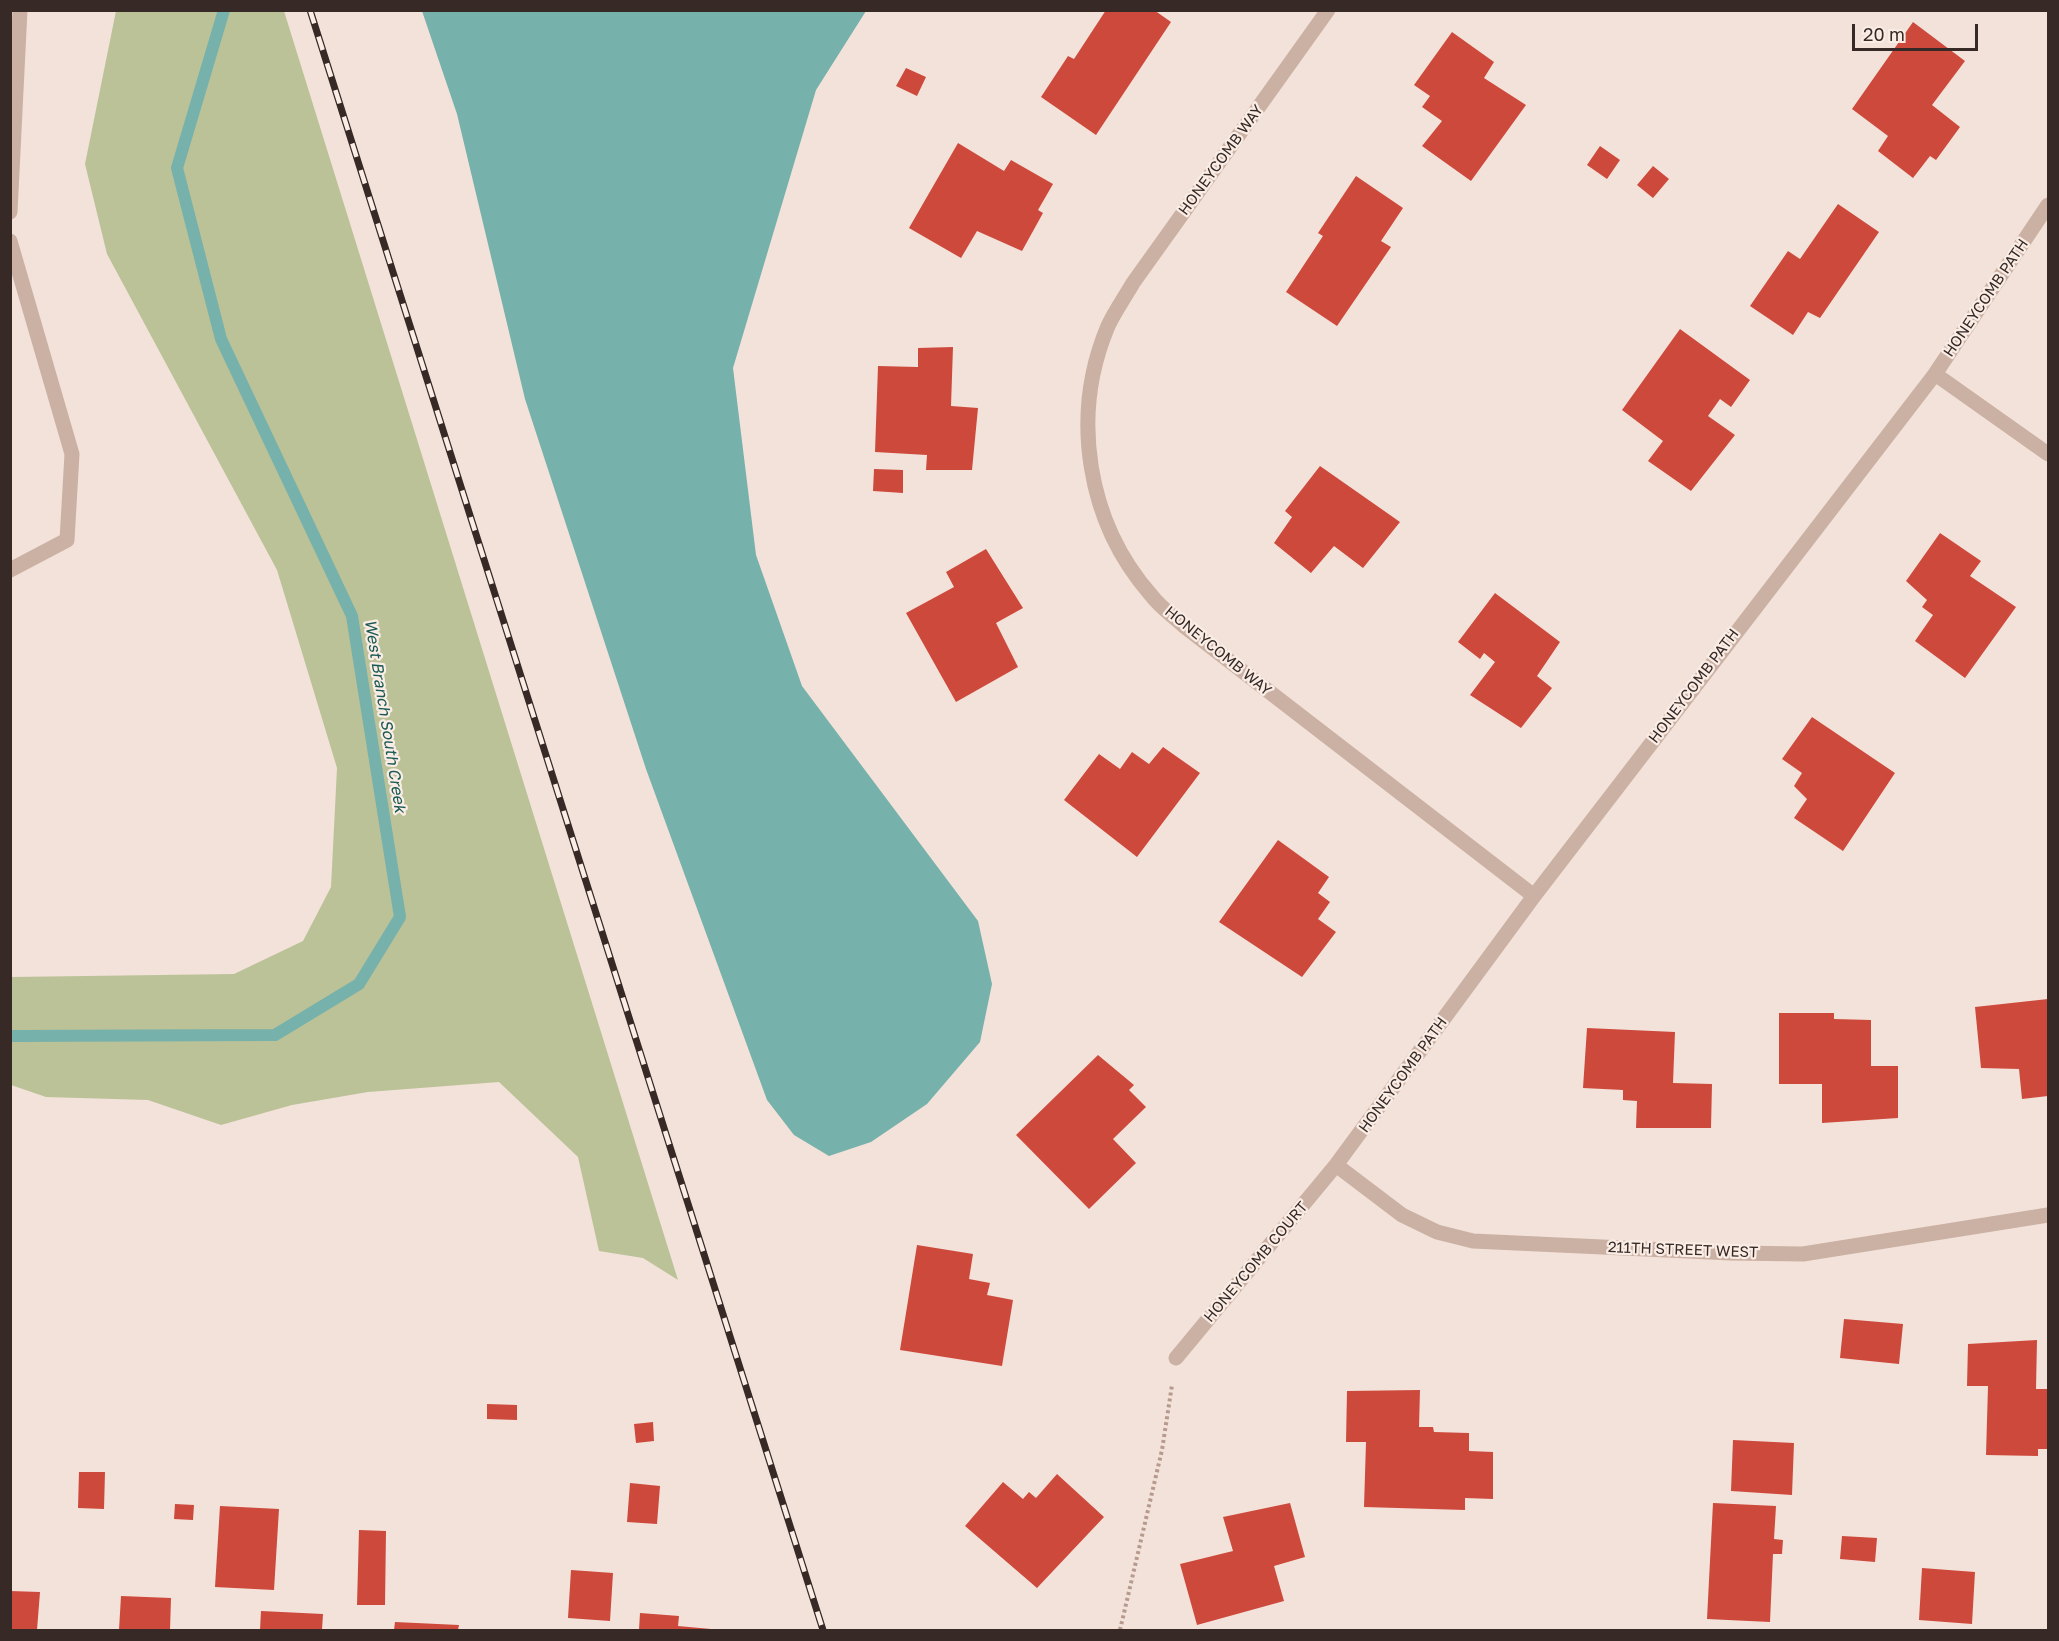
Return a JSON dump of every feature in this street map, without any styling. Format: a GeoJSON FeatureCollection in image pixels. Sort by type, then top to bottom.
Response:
{"type":"FeatureCollection","features":[{"type":"Feature","properties":{"kind":"street"},"geometry":{"type":"LineString","coordinates":[[10,212],[20,10]]}},
{"type":"Feature","properties":{"kind":"street","name":"HONEYCOMB WAY"},"geometry":{"type":"LineString","coordinates":[[1328,10],[1133,283],[1108,326],[1093,372],[1087,419],[1089,467],[1101,512],[1121,554],[1151,596],[1184,626],[1534,896]]}},
{"type":"Feature","properties":{"kind":"street","name":"HONEYCOMB PATH"},"geometry":{"type":"LineString","coordinates":[[1336,1165],[1534,896],[1935,374],[2049,205]]}},
{"type":"Feature","properties":{"kind":"street"},"geometry":{"type":"LineString","coordinates":[[10,241],[72,454],[67,540],[10,570]]}},
{"type":"Feature","properties":{"kind":"street"},"geometry":{"type":"LineString","coordinates":[[1935,374],[2049,454]]}},
{"type":"Feature","properties":{"kind":"street","name":"211TH STREET WEST"},"geometry":{"type":"LineString","coordinates":[[1336,1165],[1402,1215],[1437,1232],[1473,1241],[1731,1253],[1803,1254],[2049,1215]]}},
{"type":"Feature","properties":{"kind":"street","name":"HONEYCOMB COURT"},"geometry":{"type":"LineString","coordinates":[[1176,1358],[1336,1165]]}},
{"type":"Feature","properties":{"kind":"path"},"geometry":{"type":"LineString","coordinates":[[1119,1630],[1162,1450],[1176,1358]]}},
{"type":"Feature","properties":{"kind":"green space"},"geometry":{"type":"Polygon","coordinates":[[[116,11],[284,11],[678,1280],[643,1258],[599,1251],[578,1157],[499,1082],[368,1092],[292,1105],[221,1125],[148,1100],[46,1097],[11,1085],[11,977],[234,974],[303,941],[331,887],[337,768],[277,570],[107,254],[85,164],[116,11]]]}},
{"type":"Feature","properties":{"kind":"water"},"geometry":{"type":"Polygon","coordinates":[[[422,11],[866,11],[816,90],[733,368],[756,555],[802,686],[978,921],[992,984],[980,1042],[927,1104],[871,1142],[829,1156],[794,1135],[767,1100],[646,769],[525,399],[457,114],[422,11]]]}},
{"type":"Feature","properties":{"kind":"building"},"geometry":{"type":"Polygon","coordinates":[[[1106,10],[1154,10],[1171,22],[1096,135],[1041,97],[1068,56],[1074,59],[1106,10]]]}},
{"type":"Feature","properties":{"kind":"building"},"geometry":{"type":"Polygon","coordinates":[[[1913,22],[1965,61],[1932,105],[1960,127],[1936,160],[1930,156],[1913,178],[1878,151],[1888,136],[1852,109],[1913,22]]]}},
{"type":"Feature","properties":{"kind":"building"},"geometry":{"type":"Polygon","coordinates":[[[1452,32],[1494,62],[1484,78],[1526,105],[1471,181],[1422,146],[1442,121],[1422,107],[1430,96],[1414,85],[1452,32]]]}},
{"type":"Feature","properties":{"kind":"building"},"geometry":{"type":"Polygon","coordinates":[[[906,68],[926,77],[917,96],[896,86],[906,68]]]}},
{"type":"Feature","properties":{"kind":"building"},"geometry":{"type":"Polygon","coordinates":[[[958,143],[1004,171],[1011,160],[1053,184],[1038,210],[1043,213],[1022,251],[977,231],[961,258],[909,228],[958,143]]]}},
{"type":"Feature","properties":{"kind":"building"},"geometry":{"type":"Polygon","coordinates":[[[1600,146],[1620,160],[1607,179],[1587,165],[1600,146]]]}},
{"type":"Feature","properties":{"kind":"building"},"geometry":{"type":"Polygon","coordinates":[[[1653,166],[1669,179],[1653,198],[1637,185],[1653,166]]]}},
{"type":"Feature","properties":{"kind":"building"},"geometry":{"type":"Polygon","coordinates":[[[1356,176],[1403,208],[1381,241],[1391,247],[1337,326],[1286,292],[1323,236],[1318,233],[1356,176]]]}},
{"type":"Feature","properties":{"kind":"building"},"geometry":{"type":"Polygon","coordinates":[[[1838,204],[1879,232],[1820,318],[1808,312],[1793,335],[1750,306],[1788,251],[1800,259],[1838,204]]]}},
{"type":"Feature","properties":{"kind":"building"},"geometry":{"type":"Polygon","coordinates":[[[1680,329],[1750,380],[1731,407],[1720,399],[1708,416],[1735,435],[1691,491],[1648,461],[1663,441],[1622,410],[1680,329]]]}},
{"type":"Feature","properties":{"kind":"building"},"geometry":{"type":"Polygon","coordinates":[[[953,347],[951,406],[978,408],[972,470],[926,470],[927,455],[875,452],[878,366],[918,367],[918,348],[953,347]]]}},
{"type":"Feature","properties":{"kind":"building"},"geometry":{"type":"Polygon","coordinates":[[[1320,466],[1400,522],[1363,568],[1334,546],[1311,573],[1274,543],[1292,517],[1285,511],[1320,466]]]}},
{"type":"Feature","properties":{"kind":"building"},"geometry":{"type":"Polygon","coordinates":[[[874,469],[903,470],[903,493],[873,491],[874,469]]]}},
{"type":"Feature","properties":{"kind":"building"},"geometry":{"type":"Polygon","coordinates":[[[1940,533],[1981,561],[1970,576],[2016,607],[1965,678],[1915,641],[1933,615],[1922,607],[1927,600],[1906,581],[1940,533]]]}},
{"type":"Feature","properties":{"kind":"building"},"geometry":{"type":"Polygon","coordinates":[[[986,549],[1023,608],[996,623],[1018,667],[956,702],[906,613],[954,587],[946,572],[986,549]]]}},
{"type":"Feature","properties":{"kind":"building"},"geometry":{"type":"Polygon","coordinates":[[[1495,593],[1560,642],[1537,676],[1552,688],[1521,728],[1470,695],[1495,662],[1484,653],[1480,659],[1458,642],[1495,593]]]}},
{"type":"Feature","properties":{"kind":"building"},"geometry":{"type":"Polygon","coordinates":[[[1812,717],[1895,773],[1843,851],[1794,818],[1807,799],[1794,786],[1802,773],[1782,759],[1812,717]]]}},
{"type":"Feature","properties":{"kind":"building"},"geometry":{"type":"Polygon","coordinates":[[[1163,747],[1200,773],[1137,857],[1064,800],[1099,754],[1120,769],[1132,752],[1149,764],[1163,747]]]}},
{"type":"Feature","properties":{"kind":"building"},"geometry":{"type":"Polygon","coordinates":[[[1278,840],[1329,877],[1318,893],[1330,902],[1318,919],[1336,932],[1302,977],[1219,922],[1278,840]]]}},
{"type":"Feature","properties":{"kind":"building"},"geometry":{"type":"Polygon","coordinates":[[[2048,999],[2048,1096],[2022,1099],[2019,1069],[1981,1068],[1975,1007],[2048,999]]]}},
{"type":"Feature","properties":{"kind":"building"},"geometry":{"type":"Polygon","coordinates":[[[1779,1013],[1834,1013],[1834,1019],[1871,1020],[1871,1066],[1898,1066],[1898,1118],[1822,1123],[1822,1084],[1779,1084],[1779,1013]]]}},
{"type":"Feature","properties":{"kind":"building"},"geometry":{"type":"Polygon","coordinates":[[[1587,1028],[1675,1032],[1673,1083],[1712,1084],[1711,1128],[1636,1128],[1637,1101],[1623,1100],[1623,1090],[1583,1088],[1587,1028]]]}},
{"type":"Feature","properties":{"kind":"building"},"geometry":{"type":"Polygon","coordinates":[[[1098,1055],[1134,1085],[1129,1090],[1146,1107],[1113,1139],[1136,1163],[1089,1209],[1016,1135],[1098,1055]]]}},
{"type":"Feature","properties":{"kind":"building"},"geometry":{"type":"Polygon","coordinates":[[[917,1245],[973,1254],[969,1279],[990,1283],[987,1295],[1013,1300],[1002,1366],[900,1350],[917,1245]]]}},
{"type":"Feature","properties":{"kind":"building"},"geometry":{"type":"Polygon","coordinates":[[[1844,1319],[1903,1324],[1899,1364],[1840,1358],[1844,1319]]]}},
{"type":"Feature","properties":{"kind":"building"},"geometry":{"type":"Polygon","coordinates":[[[2037,1340],[2036,1389],[2048,1389],[2048,1449],[2038,1449],[2038,1456],[1986,1455],[1988,1386],[1967,1386],[1968,1344],[2037,1340]]]}},
{"type":"Feature","properties":{"kind":"building"},"geometry":{"type":"Polygon","coordinates":[[[1420,1390],[1419,1427],[1433,1427],[1434,1432],[1469,1433],[1469,1451],[1493,1452],[1493,1499],[1465,1498],[1465,1510],[1364,1507],[1366,1442],[1346,1442],[1347,1391],[1420,1390]]]}},
{"type":"Feature","properties":{"kind":"building"},"geometry":{"type":"Polygon","coordinates":[[[487,1404],[517,1405],[517,1420],[487,1419],[487,1404]]]}},
{"type":"Feature","properties":{"kind":"building"},"geometry":{"type":"Polygon","coordinates":[[[653,1422],[654,1441],[636,1443],[634,1424],[653,1422]]]}},
{"type":"Feature","properties":{"kind":"building"},"geometry":{"type":"Polygon","coordinates":[[[1733,1440],[1794,1443],[1792,1495],[1731,1491],[1733,1440]]]}},
{"type":"Feature","properties":{"kind":"building"},"geometry":{"type":"Polygon","coordinates":[[[79,1472],[105,1472],[104,1509],[78,1508],[79,1472]]]}},
{"type":"Feature","properties":{"kind":"building"},"geometry":{"type":"Polygon","coordinates":[[[1057,1474],[1104,1517],[1037,1588],[965,1526],[1003,1482],[1023,1499],[1029,1492],[1036,1498],[1057,1474]]]}},
{"type":"Feature","properties":{"kind":"building"},"geometry":{"type":"Polygon","coordinates":[[[630,1483],[660,1486],[657,1524],[627,1522],[630,1483]]]}},
{"type":"Feature","properties":{"kind":"building"},"geometry":{"type":"Polygon","coordinates":[[[1290,1503],[1305,1557],[1274,1566],[1284,1601],[1197,1625],[1180,1564],[1233,1551],[1223,1517],[1290,1503]]]}},
{"type":"Feature","properties":{"kind":"building"},"geometry":{"type":"Polygon","coordinates":[[[1713,1503],[1776,1506],[1774,1539],[1783,1540],[1782,1554],[1773,1554],[1770,1622],[1707,1619],[1713,1503]]]}},
{"type":"Feature","properties":{"kind":"building"},"geometry":{"type":"Polygon","coordinates":[[[175,1504],[194,1505],[193,1520],[174,1519],[175,1504]]]}},
{"type":"Feature","properties":{"kind":"building"},"geometry":{"type":"Polygon","coordinates":[[[220,1506],[279,1509],[274,1590],[215,1587],[220,1506]]]}},
{"type":"Feature","properties":{"kind":"building"},"geometry":{"type":"Polygon","coordinates":[[[359,1530],[386,1531],[385,1605],[357,1605],[359,1530]]]}},
{"type":"Feature","properties":{"kind":"building"},"geometry":{"type":"Polygon","coordinates":[[[1842,1536],[1877,1538],[1875,1562],[1840,1559],[1842,1536]]]}},
{"type":"Feature","properties":{"kind":"building"},"geometry":{"type":"Polygon","coordinates":[[[1922,1568],[1975,1572],[1972,1624],[1919,1620],[1922,1568]]]}},
{"type":"Feature","properties":{"kind":"building"},"geometry":{"type":"Polygon","coordinates":[[[571,1570],[613,1573],[610,1621],[568,1618],[571,1570]]]}},
{"type":"Feature","properties":{"kind":"building"},"geometry":{"type":"Polygon","coordinates":[[[10,1591],[40,1592],[37,1630],[10,1630],[10,1591]]]}},
{"type":"Feature","properties":{"kind":"building"},"geometry":{"type":"Polygon","coordinates":[[[121,1596],[171,1598],[170,1630],[119,1630],[121,1596]]]}},
{"type":"Feature","properties":{"kind":"building"},"geometry":{"type":"Polygon","coordinates":[[[261,1611],[323,1614],[322,1630],[260,1630],[261,1611]]]}},
{"type":"Feature","properties":{"kind":"building"},"geometry":{"type":"Polygon","coordinates":[[[640,1613],[679,1616],[678,1626],[722,1630],[639,1630],[640,1613]]]}},
{"type":"Feature","properties":{"kind":"building"},"geometry":{"type":"Polygon","coordinates":[[[395,1622],[459,1625],[458,1630],[394,1630],[395,1622]]]}},
{"type":"Feature","properties":{"kind":"waterway","name":"West Branch South Creek"},"geometry":{"type":"LineString","coordinates":[[10,1036],[275,1035],[359,984],[400,917],[352,616],[221,339],[177,168],[224,10]]}},
{"type":"Feature","properties":{"kind":"railway"},"geometry":{"type":"LineString","coordinates":[[310,10],[823,1630]]}}]}
